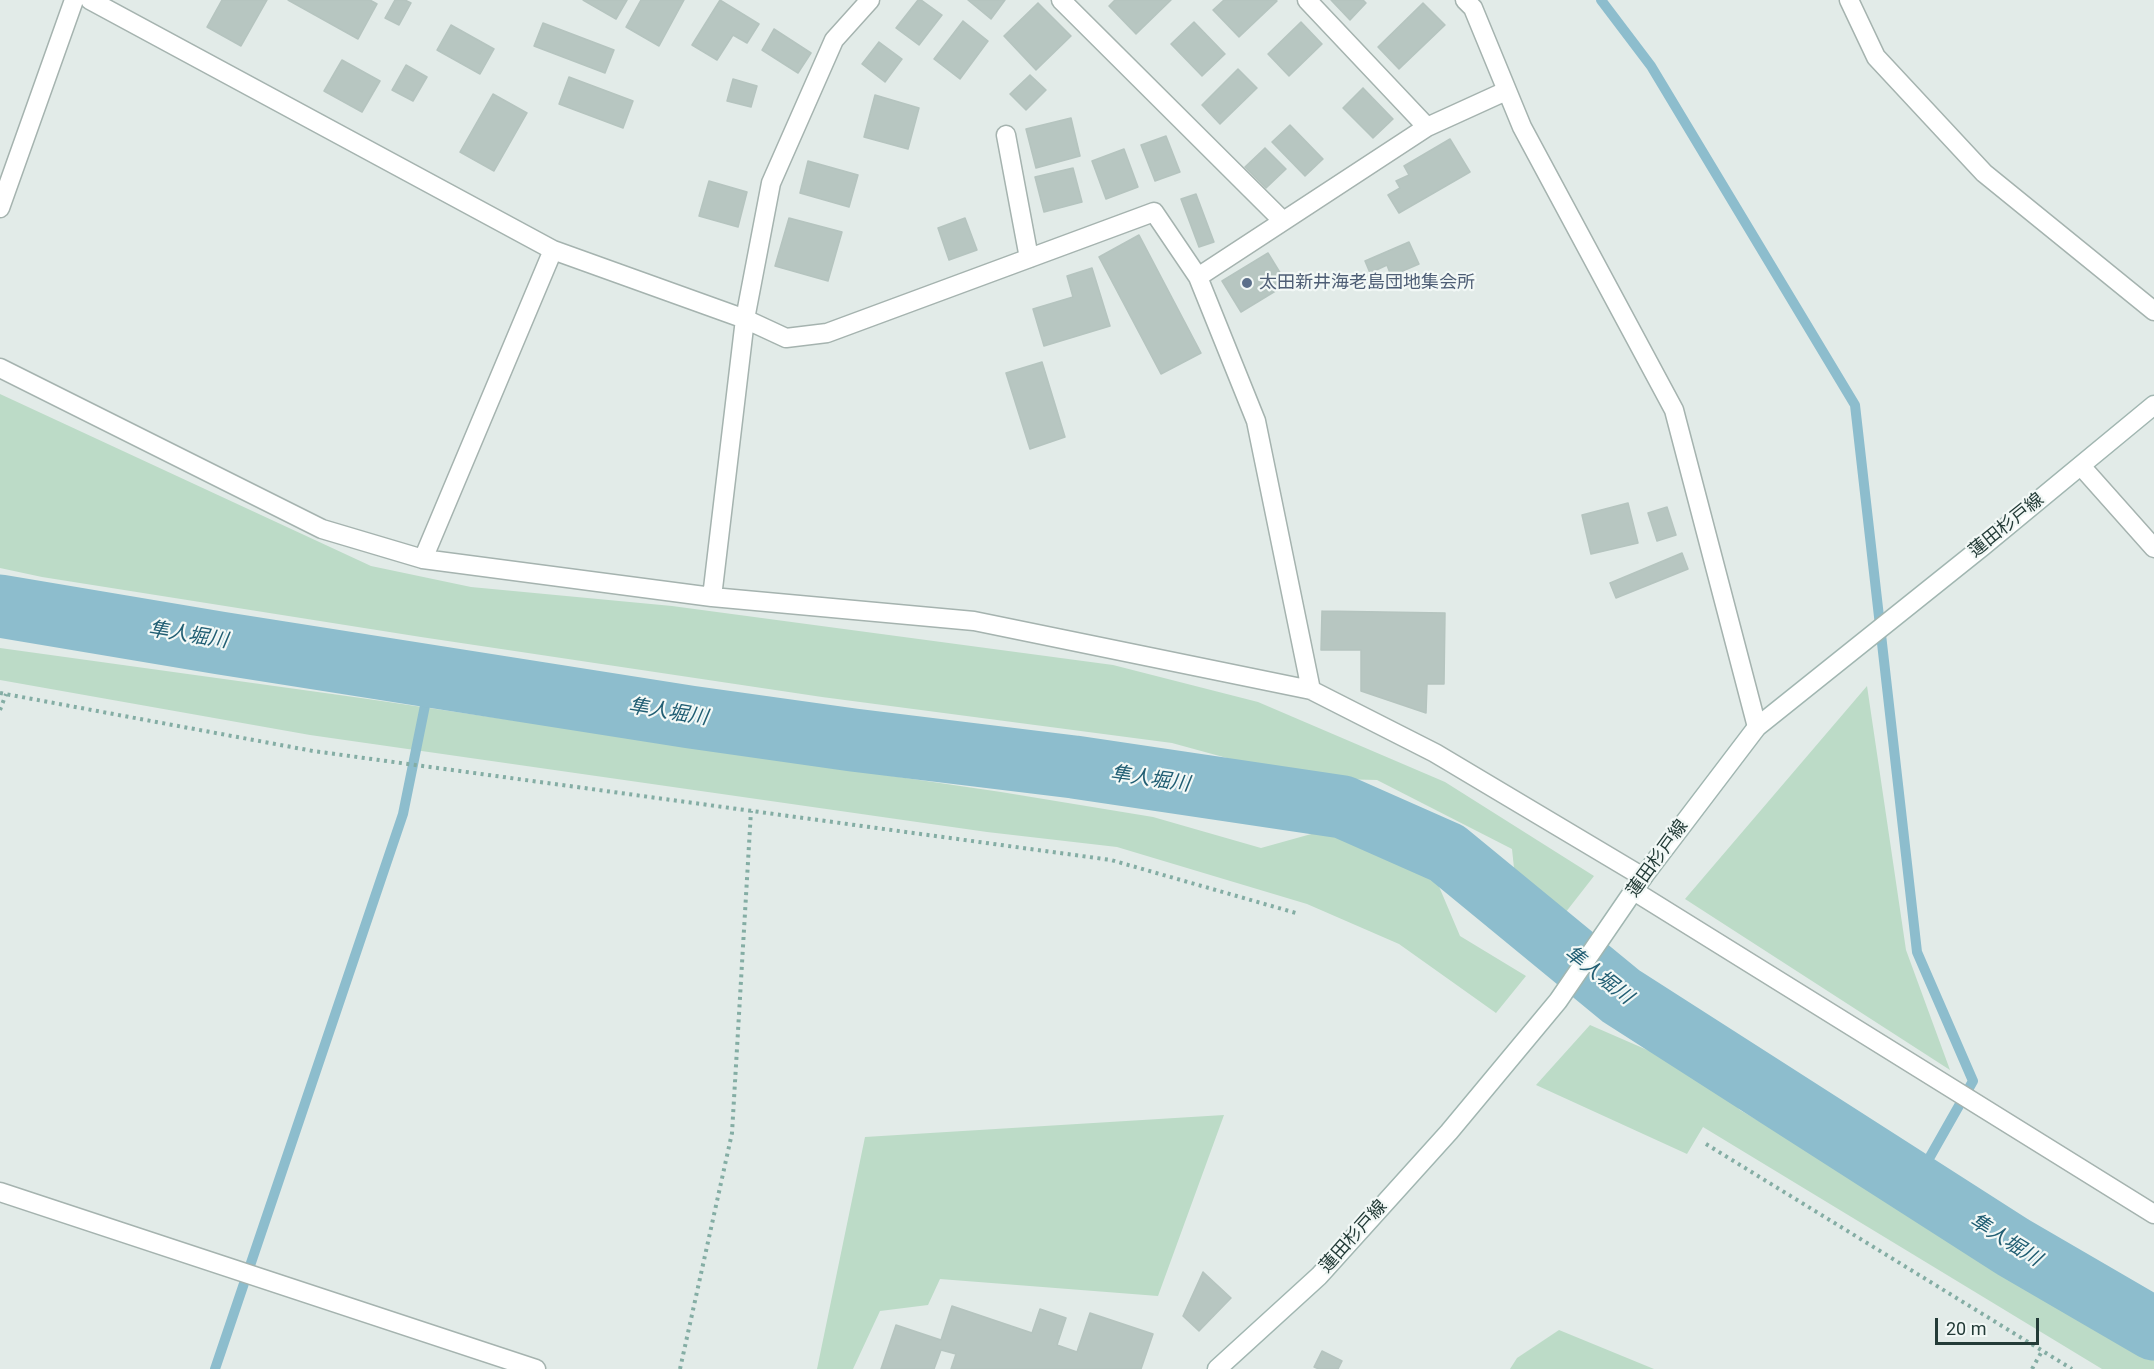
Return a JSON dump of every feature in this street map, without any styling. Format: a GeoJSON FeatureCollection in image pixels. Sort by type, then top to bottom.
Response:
{"type":"FeatureCollection","features":[{"type":"Feature","properties":{"kind":"street"},"geometry":{"type":"LineString","coordinates":[[0,208],[74,0]]}},
{"type":"Feature","properties":{"kind":"street"},"geometry":{"type":"LineString","coordinates":[[90,0],[553,250],[745,319],[786,338],[827,333],[1154,212],[1198,278],[1256,421],[1311,690]]}},
{"type":"Feature","properties":{"kind":"street"},"geometry":{"type":"LineString","coordinates":[[712,597],[745,319],[771,183],[834,40],[870,0]]}},
{"type":"Feature","properties":{"kind":"street"},"geometry":{"type":"LineString","coordinates":[[1061,0],[1283,221]]}},
{"type":"Feature","properties":{"kind":"street"},"geometry":{"type":"LineString","coordinates":[[1307,0],[1426,127]]}},
{"type":"Feature","properties":{"kind":"street"},"geometry":{"type":"LineString","coordinates":[[1465,0],[1473,8],[1522,127],[1674,410],[1757,727]]}},
{"type":"Feature","properties":{"kind":"street"},"geometry":{"type":"LineString","coordinates":[[1849,0],[1876,57],[1984,173],[2154,311]]}},
{"type":"Feature","properties":{"kind":"street"},"geometry":{"type":"LineString","coordinates":[[1198,278],[1426,127],[1506,91]]}},
{"type":"Feature","properties":{"kind":"street"},"geometry":{"type":"LineString","coordinates":[[1006,135],[1029,258]]}},
{"type":"Feature","properties":{"kind":"street"},"geometry":{"type":"LineString","coordinates":[[423,559],[553,250]]}},
{"type":"Feature","properties":{"kind":"street"},"geometry":{"type":"LineString","coordinates":[[0,368],[322,529],[423,559],[712,597],[974,621],[1311,690],[1436,753],[2154,1214]]}},
{"type":"Feature","properties":{"kind":"street","name":"蓮田杉戸線"},"geometry":{"type":"LineString","coordinates":[[1217,1369],[1318,1276],[1449,1132],[1558,1001],[1639,884],[1757,727],[1982,547],[2154,405]]}},
{"type":"Feature","properties":{"kind":"street"},"geometry":{"type":"LineString","coordinates":[[2081,466],[2154,548]]}},
{"type":"Feature","properties":{"kind":"street"},"geometry":{"type":"LineString","coordinates":[[0,1192],[536,1369]]}},
{"type":"Feature","properties":{"kind":"path"},"geometry":{"type":"LineString","coordinates":[[0,693],[313,751],[1110,860],[1296,913]]}},
{"type":"Feature","properties":{"kind":"path"},"geometry":{"type":"LineString","coordinates":[[0,710],[6,694]]}},
{"type":"Feature","properties":{"kind":"path"},"geometry":{"type":"LineString","coordinates":[[680,1369],[732,1133],[751,811]]}},
{"type":"Feature","properties":{"kind":"path"},"geometry":{"type":"LineString","coordinates":[[1706,1144],[2072,1369]]}},
{"type":"Feature","properties":{"kind":"path"},"geometry":{"type":"LineString","coordinates":[[2032,1369],[2042,1351]]}},
{"type":"Feature","properties":{"kind":"green space"},"geometry":{"type":"Polygon","coordinates":[[[0,394],[371,566],[471,587],[672,606],[1113,665],[1258,702],[1445,782],[1594,876],[1562,917],[1516,887],[1512,849],[1377,780],[1300,778],[1172,743],[822,697],[421,637],[42,577],[0,568],[0,394]]]}},
{"type":"Feature","properties":{"kind":"green space"},"geometry":{"type":"Polygon","coordinates":[[[0,648],[361,698],[1001,792],[1153,817],[1261,848],[1322,831],[1396,840],[1432,870],[1460,936],[1526,976],[1496,1013],[1399,944],[1307,904],[1117,847],[987,832],[310,735],[0,680],[0,648]]]}},
{"type":"Feature","properties":{"kind":"green space"},"geometry":{"type":"Polygon","coordinates":[[[1867,686],[1906,950],[1950,1070],[1685,899],[1867,686]]]}},
{"type":"Feature","properties":{"kind":"green space"},"geometry":{"type":"Polygon","coordinates":[[[1590,1025],[1707,1076],[1740,1110],[2154,1352],[2154,1369],[2102,1369],[1703,1127],[1687,1154],[1536,1085],[1590,1025]]]}},
{"type":"Feature","properties":{"kind":"green space"},"geometry":{"type":"Polygon","coordinates":[[[1224,1115],[1158,1296],[940,1279],[928,1305],[880,1311],[853,1369],[817,1369],[865,1137],[1224,1115]]]}},
{"type":"Feature","properties":{"kind":"green space"},"geometry":{"type":"Polygon","coordinates":[[[1559,1330],[1654,1369],[1510,1369],[1517,1358],[1559,1330]]]}},
{"type":"Feature","properties":{"kind":"building"},"geometry":{"type":"Polygon","coordinates":[[[222,0],[267,0],[241,46],[207,27],[222,0]]]}},
{"type":"Feature","properties":{"kind":"building"},"geometry":{"type":"Polygon","coordinates":[[[288,0],[370,0],[377,4],[358,39],[288,0]]]}},
{"type":"Feature","properties":{"kind":"building"},"geometry":{"type":"Polygon","coordinates":[[[395,0],[405,0],[411,3],[399,25],[385,18],[395,0]]]}},
{"type":"Feature","properties":{"kind":"building"},"geometry":{"type":"Polygon","coordinates":[[[583,0],[627,0],[616,19],[583,0]]]}},
{"type":"Feature","properties":{"kind":"building"},"geometry":{"type":"Polygon","coordinates":[[[641,0],[684,0],[659,46],[626,27],[641,0]]]}},
{"type":"Feature","properties":{"kind":"building"},"geometry":{"type":"Polygon","coordinates":[[[720,0],[759,24],[747,43],[733,35],[717,60],[692,45],[720,0]]]}},
{"type":"Feature","properties":{"kind":"building"},"geometry":{"type":"Polygon","coordinates":[[[918,0],[942,15],[919,45],[896,28],[918,0]]]}},
{"type":"Feature","properties":{"kind":"building"},"geometry":{"type":"Polygon","coordinates":[[[968,0],[1005,0],[991,19],[968,0]]]}},
{"type":"Feature","properties":{"kind":"building"},"geometry":{"type":"Polygon","coordinates":[[[1115,0],[1171,0],[1136,34],[1109,6],[1115,0]]]}},
{"type":"Feature","properties":{"kind":"building"},"geometry":{"type":"Polygon","coordinates":[[[1224,0],[1277,1],[1239,37],[1213,10],[1224,0]]]}},
{"type":"Feature","properties":{"kind":"building"},"geometry":{"type":"Polygon","coordinates":[[[1331,0],[1363,0],[1366,3],[1350,20],[1331,0]]]}},
{"type":"Feature","properties":{"kind":"building"},"geometry":{"type":"Polygon","coordinates":[[[1038,3],[1071,36],[1036,70],[1004,36],[1038,3]]]}},
{"type":"Feature","properties":{"kind":"building"},"geometry":{"type":"Polygon","coordinates":[[[1423,3],[1445,25],[1399,69],[1378,47],[1423,3]]]}},
{"type":"Feature","properties":{"kind":"building"},"geometry":{"type":"Polygon","coordinates":[[[963,21],[988,41],[960,79],[934,59],[963,21]]]}},
{"type":"Feature","properties":{"kind":"building"},"geometry":{"type":"Polygon","coordinates":[[[1194,22],[1225,54],[1202,76],[1171,44],[1194,22]]]}},
{"type":"Feature","properties":{"kind":"building"},"geometry":{"type":"Polygon","coordinates":[[[1301,22],[1322,44],[1289,76],[1268,54],[1301,22]]]}},
{"type":"Feature","properties":{"kind":"building"},"geometry":{"type":"Polygon","coordinates":[[[543,23],[614,50],[605,73],[534,46],[543,23]]]}},
{"type":"Feature","properties":{"kind":"building"},"geometry":{"type":"Polygon","coordinates":[[[451,25],[494,49],[480,74],[437,50],[451,25]]]}},
{"type":"Feature","properties":{"kind":"building"},"geometry":{"type":"Polygon","coordinates":[[[774,29],[811,53],[798,73],[762,50],[774,29]]]}},
{"type":"Feature","properties":{"kind":"building"},"geometry":{"type":"Polygon","coordinates":[[[879,42],[902,59],[885,82],[862,64],[879,42]]]}},
{"type":"Feature","properties":{"kind":"building"},"geometry":{"type":"Polygon","coordinates":[[[342,60],[380,81],[362,112],[324,91],[342,60]]]}},
{"type":"Feature","properties":{"kind":"building"},"geometry":{"type":"Polygon","coordinates":[[[406,65],[427,77],[413,101],[392,90],[406,65]]]}},
{"type":"Feature","properties":{"kind":"building"},"geometry":{"type":"Polygon","coordinates":[[[1238,69],[1257,88],[1220,124],[1202,105],[1238,69]]]}},
{"type":"Feature","properties":{"kind":"building"},"geometry":{"type":"Polygon","coordinates":[[[1030,75],[1046,90],[1026,110],[1010,94],[1030,75]]]}},
{"type":"Feature","properties":{"kind":"building"},"geometry":{"type":"Polygon","coordinates":[[[569,77],[633,101],[623,128],[559,104],[569,77]]]}},
{"type":"Feature","properties":{"kind":"building"},"geometry":{"type":"Polygon","coordinates":[[[733,79],[757,86],[751,107],[727,101],[733,79]]]}},
{"type":"Feature","properties":{"kind":"building"},"geometry":{"type":"Polygon","coordinates":[[[1363,88],[1393,119],[1373,138],[1343,108],[1363,88]]]}},
{"type":"Feature","properties":{"kind":"building"},"geometry":{"type":"Polygon","coordinates":[[[493,94],[527,113],[494,171],[460,152],[493,94]]]}},
{"type":"Feature","properties":{"kind":"building"},"geometry":{"type":"Polygon","coordinates":[[[875,95],[919,108],[908,149],[864,137],[875,95]]]}},
{"type":"Feature","properties":{"kind":"building"},"geometry":{"type":"Polygon","coordinates":[[[1071,118],[1080,156],[1036,168],[1026,129],[1071,118]]]}},
{"type":"Feature","properties":{"kind":"building"},"geometry":{"type":"Polygon","coordinates":[[[1290,125],[1323,159],[1305,176],[1272,142],[1290,125]]]}},
{"type":"Feature","properties":{"kind":"building"},"geometry":{"type":"Polygon","coordinates":[[[1166,136],[1180,172],[1155,181],[1141,145],[1166,136]]]}},
{"type":"Feature","properties":{"kind":"building"},"geometry":{"type":"Polygon","coordinates":[[[1450,139],[1470,172],[1399,213],[1388,195],[1400,188],[1396,181],[1409,175],[1404,166],[1450,139]]]}},
{"type":"Feature","properties":{"kind":"building"},"geometry":{"type":"Polygon","coordinates":[[[1265,148],[1286,169],[1266,188],[1245,167],[1265,148]]]}},
{"type":"Feature","properties":{"kind":"building"},"geometry":{"type":"Polygon","coordinates":[[[1124,149],[1138,187],[1106,199],[1092,161],[1124,149]]]}},
{"type":"Feature","properties":{"kind":"building"},"geometry":{"type":"Polygon","coordinates":[[[808,161],[858,175],[849,207],[800,193],[808,161]]]}},
{"type":"Feature","properties":{"kind":"building"},"geometry":{"type":"Polygon","coordinates":[[[1073,168],[1082,202],[1044,212],[1035,177],[1073,168]]]}},
{"type":"Feature","properties":{"kind":"building"},"geometry":{"type":"Polygon","coordinates":[[[709,181],[747,192],[738,227],[699,216],[709,181]]]}},
{"type":"Feature","properties":{"kind":"building"},"geometry":{"type":"Polygon","coordinates":[[[1196,194],[1214,242],[1199,247],[1181,199],[1196,194]]]}},
{"type":"Feature","properties":{"kind":"building"},"geometry":{"type":"Polygon","coordinates":[[[789,218],[842,232],[828,281],[775,266],[789,218]]]}},
{"type":"Feature","properties":{"kind":"building"},"geometry":{"type":"Polygon","coordinates":[[[965,218],[977,250],[949,260],[938,228],[965,218]]]}},
{"type":"Feature","properties":{"kind":"building"},"geometry":{"type":"Polygon","coordinates":[[[1139,235],[1201,353],[1161,374],[1099,257],[1139,235]]]}},
{"type":"Feature","properties":{"kind":"building"},"geometry":{"type":"Polygon","coordinates":[[[1409,242],[1419,264],[1391,276],[1387,265],[1370,273],[1365,261],[1409,242]]]}},
{"type":"Feature","properties":{"kind":"building"},"geometry":{"type":"Polygon","coordinates":[[[1268,253],[1287,284],[1241,312],[1222,281],[1268,253]]]}},
{"type":"Feature","properties":{"kind":"building"},"geometry":{"type":"Polygon","coordinates":[[[1092,268],[1110,326],[1044,346],[1033,309],[1073,297],[1067,276],[1092,268]]]}},
{"type":"Feature","properties":{"kind":"building"},"geometry":{"type":"Polygon","coordinates":[[[1042,362],[1065,437],[1030,449],[1006,373],[1042,362]]]}},
{"type":"Feature","properties":{"kind":"building"},"geometry":{"type":"Polygon","coordinates":[[[1628,503],[1638,543],[1591,554],[1582,515],[1628,503]]]}},
{"type":"Feature","properties":{"kind":"building"},"geometry":{"type":"Polygon","coordinates":[[[1667,507],[1676,535],[1657,541],[1648,513],[1667,507]]]}},
{"type":"Feature","properties":{"kind":"building"},"geometry":{"type":"Polygon","coordinates":[[[1682,553],[1688,569],[1616,598],[1610,583],[1682,553]]]}},
{"type":"Feature","properties":{"kind":"building"},"geometry":{"type":"Polygon","coordinates":[[[1322,611],[1445,613],[1444,684],[1427,684],[1426,713],[1361,691],[1361,650],[1321,650],[1322,611]]]}},
{"type":"Feature","properties":{"kind":"building"},"geometry":{"type":"Polygon","coordinates":[[[1203,1272],[1231,1298],[1199,1331],[1183,1316],[1203,1272]]]}},
{"type":"Feature","properties":{"kind":"building"},"geometry":{"type":"Polygon","coordinates":[[[952,1306],[1032,1333],[1040,1309],[1066,1318],[1057,1345],[1077,1352],[1090,1313],[1153,1334],[1141,1369],[951,1369],[956,1354],[941,1350],[934,1369],[881,1369],[896,1325],[941,1340],[952,1306]]]}},
{"type":"Feature","properties":{"kind":"building"},"geometry":{"type":"Polygon","coordinates":[[[1322,1351],[1342,1361],[1338,1369],[1314,1367],[1322,1351]]]}},
{"type":"Feature","properties":{"kind":"waterway"},"geometry":{"type":"LineString","coordinates":[[1601,0],[1651,66],[1855,405],[1917,952],[1973,1081],[1914,1185]]}},
{"type":"Feature","properties":{"kind":"waterway","name":"隼人堀川"},"geometry":{"type":"LineString","coordinates":[[0,606],[690,717],[1074,767],[1343,807],[1447,853],[1621,996],[2013,1247],[2154,1329]]}},
{"type":"Feature","properties":{"kind":"waterway"},"geometry":{"type":"LineString","coordinates":[[215,1369],[403,814],[431,676]]}},
{"type":"Feature","properties":{"kind":"place","name":"太田新井海老島団地集会所"},"geometry":{"type":"Point","coordinates":[1247,283]}}]}
